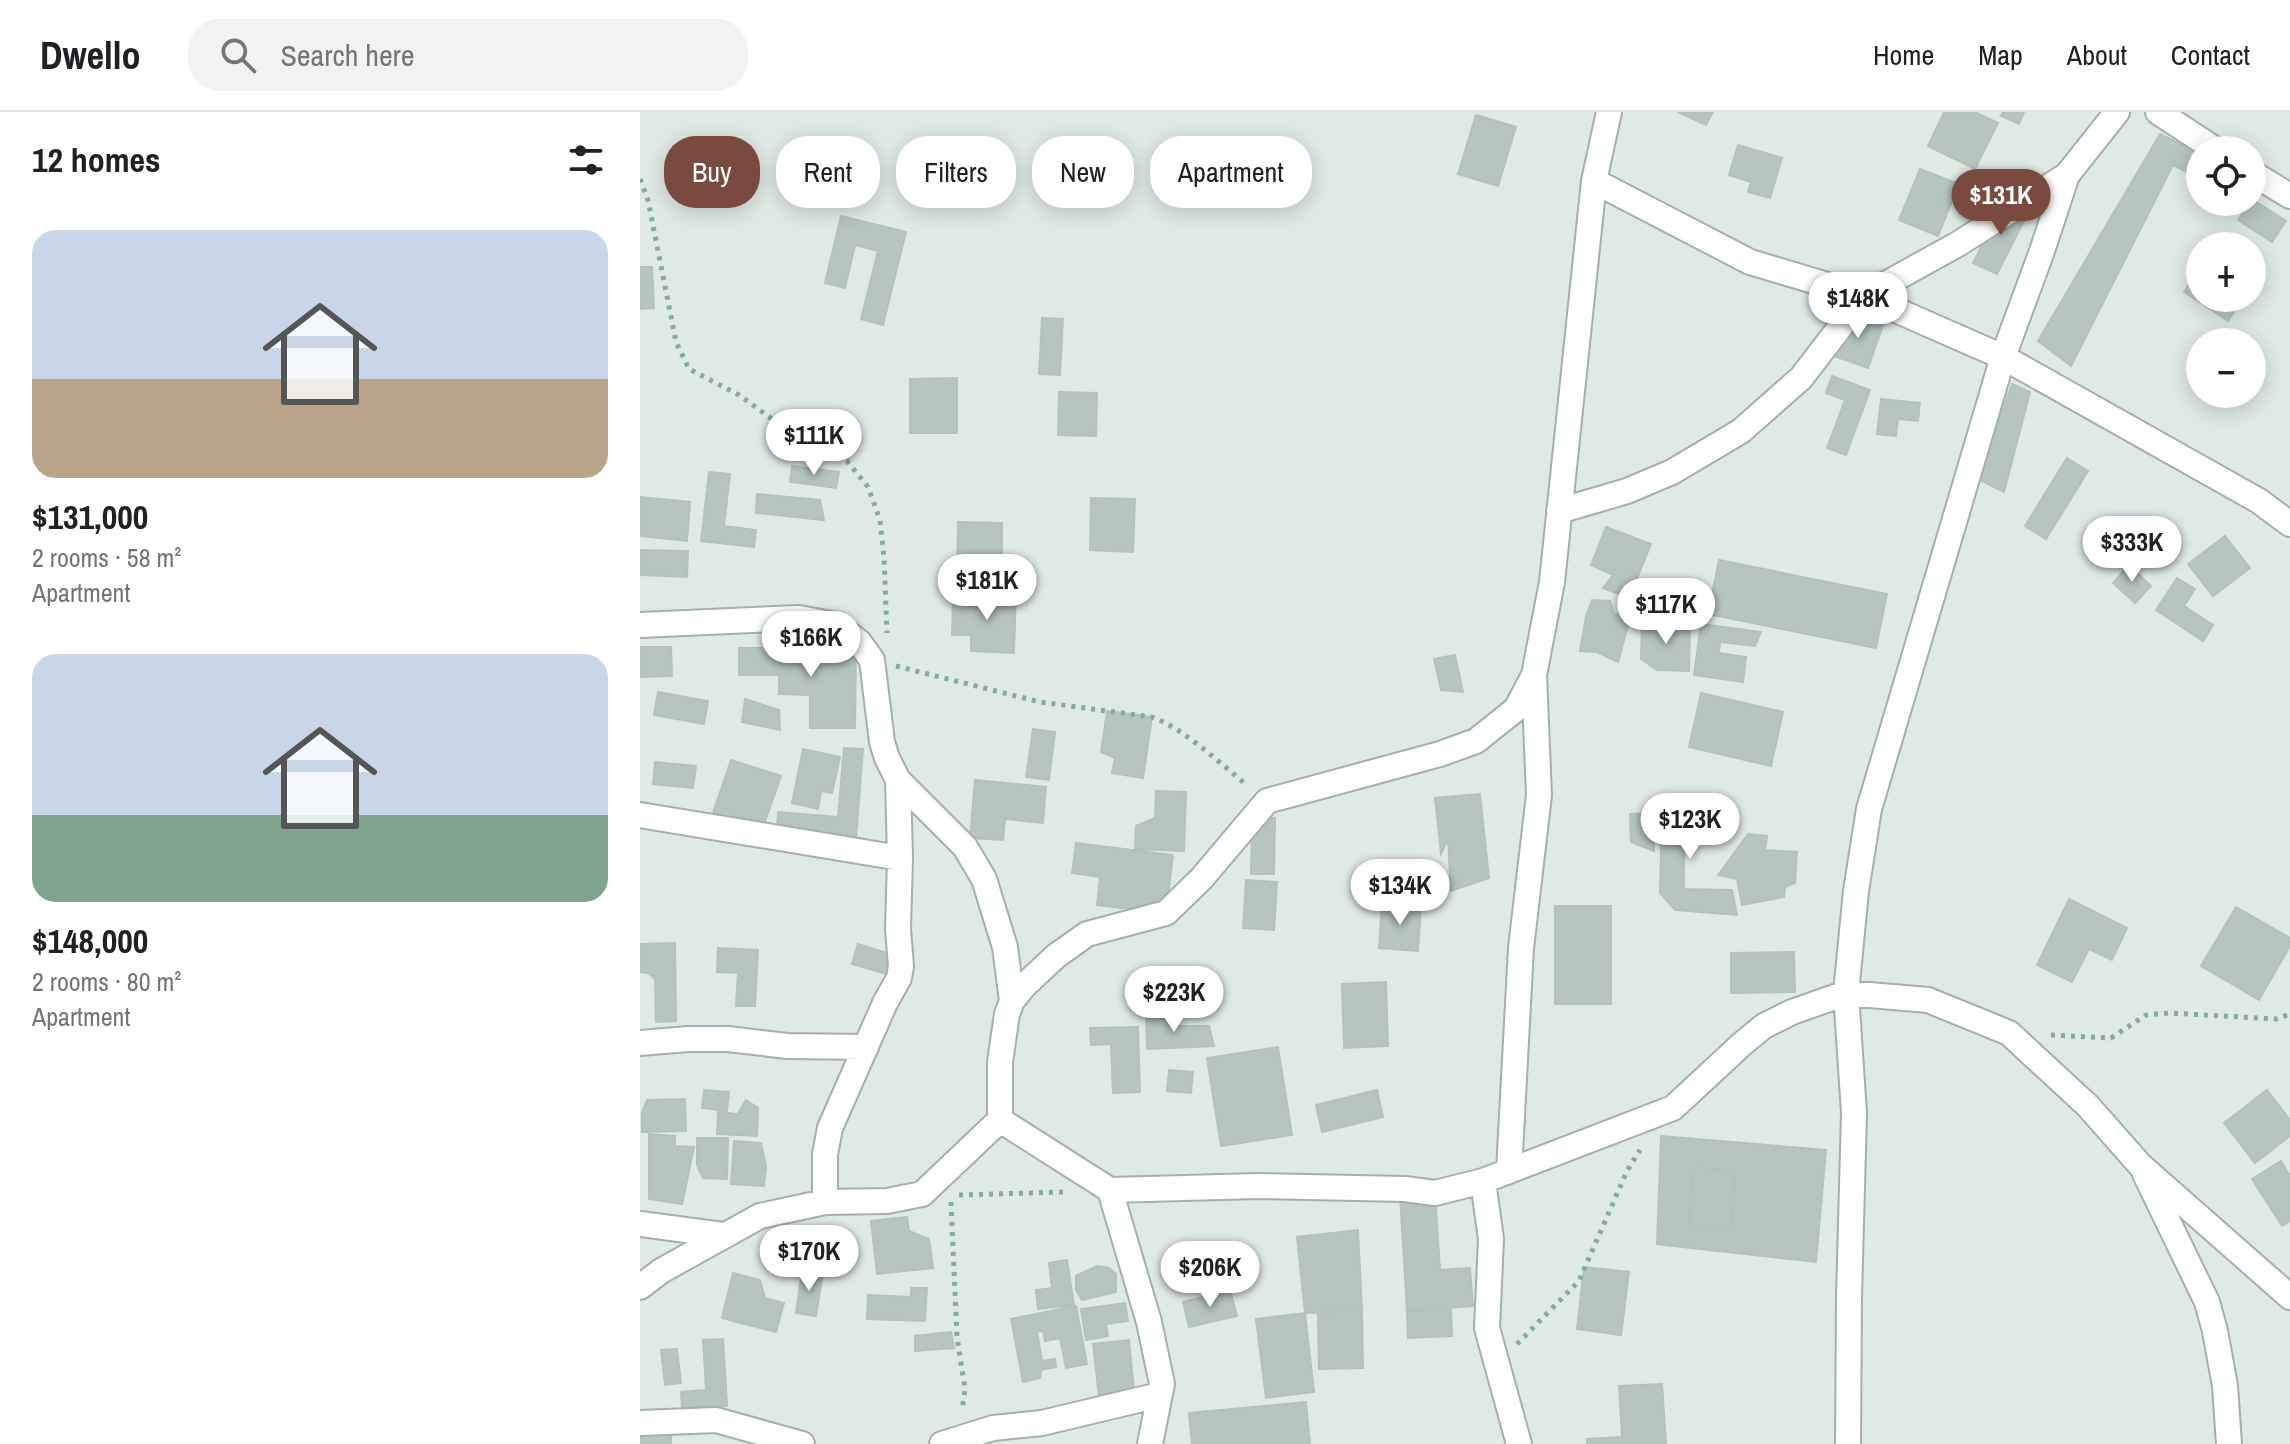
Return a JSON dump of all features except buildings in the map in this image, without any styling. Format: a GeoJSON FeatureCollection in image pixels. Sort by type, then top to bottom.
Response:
{"type":"FeatureCollection","features":[{"type":"Feature","properties":{"kind":"street"},"geometry":{"type":"LineString","coordinates":[[1509,1171],[1521,948],[1539,795],[1534,675],[1552,582],[1594,181],[1609,112]]}},
{"type":"Feature","properties":{"kind":"street"},"geometry":{"type":"LineString","coordinates":[[1559,511],[1627,491],[1672,472],[1741,431],[1801,378],[1864,296],[1958,244],[2067,175],[2117,112]]}},
{"type":"Feature","properties":{"kind":"street"},"geometry":{"type":"LineString","coordinates":[[2158,112],[2195,136]]}},
{"type":"Feature","properties":{"kind":"street"},"geometry":{"type":"LineString","coordinates":[[1848,1444],[1854,1113],[1846,993],[1856,891],[1869,809],[2003,357],[2067,175]]}},
{"type":"Feature","properties":{"kind":"street"},"geometry":{"type":"LineString","coordinates":[[1594,181],[1750,262],[1864,296],[2003,357],[2259,501],[2290,524]]}},
{"type":"Feature","properties":{"kind":"street"},"geometry":{"type":"LineString","coordinates":[[2266,181],[2290,196]]}},
{"type":"Feature","properties":{"kind":"street"},"geometry":{"type":"LineString","coordinates":[[640,625],[799,618],[837,625],[859,642],[872,660],[882,742],[898,780],[965,847],[984,879],[1005,947],[1012,1001]]}},
{"type":"Feature","properties":{"kind":"street"},"geometry":{"type":"LineString","coordinates":[[640,1287],[661,1271],[760,1216],[825,1202],[887,1201],[922,1194],[1000,1120],[1000,1062],[1007,1014],[1012,1001],[1024,986],[1056,956],[1087,934],[1166,913],[1202,878],[1267,801],[1440,754],[1476,741],[1516,709],[1534,675]]}},
{"type":"Feature","properties":{"kind":"street"},"geometry":{"type":"LineString","coordinates":[[825,1202],[825,1154],[830,1128],[899,978],[898,780]]}},
{"type":"Feature","properties":{"kind":"street"},"geometry":{"type":"LineString","coordinates":[[640,815],[900,858]]}},
{"type":"Feature","properties":{"kind":"street"},"geometry":{"type":"LineString","coordinates":[[1000,1120],[1110,1190],[1258,1186],[1405,1189],[1435,1193],[1483,1181],[1673,1108],[1764,1026],[1792,1012],[1846,993],[1928,1000],[2009,1033],[2088,1106],[2140,1165],[2290,1297]]}},
{"type":"Feature","properties":{"kind":"street"},"geometry":{"type":"LineString","coordinates":[[640,1043],[728,1039],[787,1046],[866,1047]]}},
{"type":"Feature","properties":{"kind":"street"},"geometry":{"type":"LineString","coordinates":[[2140,1165],[2207,1302],[2225,1386],[2229,1444]]}},
{"type":"Feature","properties":{"kind":"street"},"geometry":{"type":"LineString","coordinates":[[1483,1181],[1491,1239],[1487,1328],[1519,1444]]}},
{"type":"Feature","properties":{"kind":"street"},"geometry":{"type":"LineString","coordinates":[[1110,1190],[1149,1322],[1162,1384],[1150,1444]]}},
{"type":"Feature","properties":{"kind":"street"},"geometry":{"type":"LineString","coordinates":[[640,1224],[723,1235]]}},
{"type":"Feature","properties":{"kind":"street"},"geometry":{"type":"LineString","coordinates":[[942,1444],[993,1428],[1042,1423],[1159,1395]]}},
{"type":"Feature","properties":{"kind":"street"},"geometry":{"type":"LineString","coordinates":[[640,1423],[716,1420],[802,1444]]}},
{"type":"Feature","properties":{"kind":"path"},"geometry":{"type":"LineString","coordinates":[[640,179],[648,200],[676,342],[689,369],[739,395],[794,435],[847,461],[868,487],[880,520],[887,634]]}},
{"type":"Feature","properties":{"kind":"path"},"geometry":{"type":"LineString","coordinates":[[872,660],[1040,702],[1160,720],[1267,801]]}},
{"type":"Feature","properties":{"kind":"path"},"geometry":{"type":"LineString","coordinates":[[2009,1033],[2111,1038],[2146,1015],[2181,1012],[2277,1019],[2290,1014]]}},
{"type":"Feature","properties":{"kind":"path"},"geometry":{"type":"LineString","coordinates":[[1496,1365],[1579,1281],[1627,1171],[1644,1144]]}},
{"type":"Feature","properties":{"kind":"path"},"geometry":{"type":"LineString","coordinates":[[993,1428],[961,1414],[965,1389],[956,1324],[951,1195],[1110,1190]]}}]}
